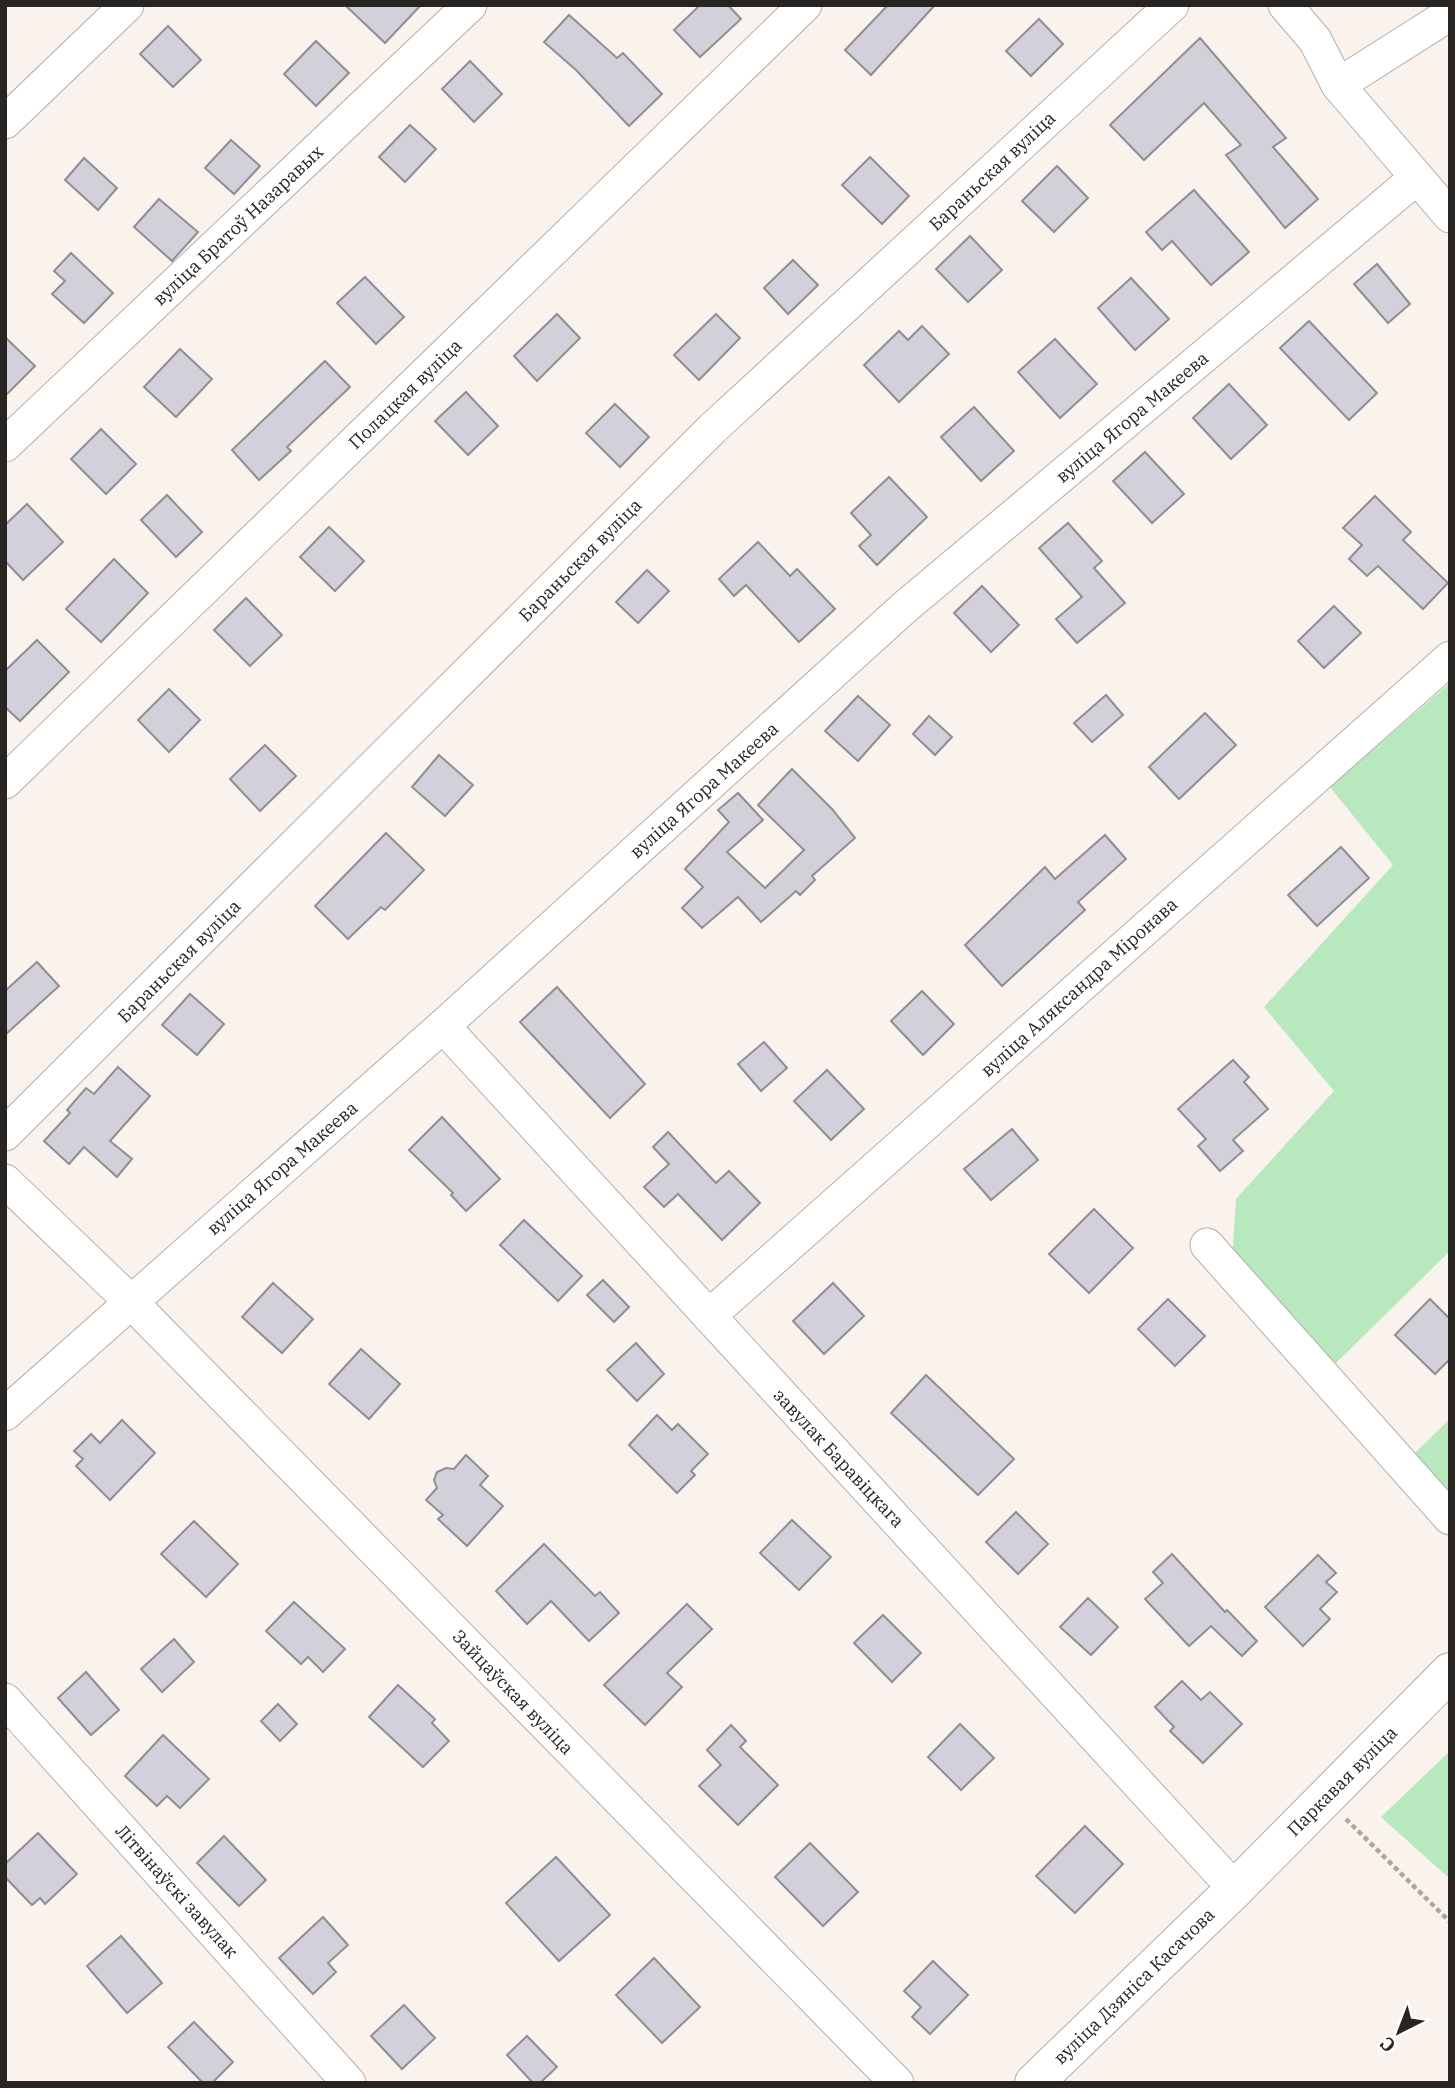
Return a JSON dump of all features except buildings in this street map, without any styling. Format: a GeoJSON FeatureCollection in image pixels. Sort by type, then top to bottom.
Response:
{"type":"FeatureCollection","features":[{"type":"Feature","properties":{"kind":"street"},"geometry":{"type":"LineString","coordinates":[[5,122],[127,5]]}},
{"type":"Feature","properties":{"kind":"street","name":"вуліца Братоў Назаравых"},"geometry":{"type":"LineString","coordinates":[[5,445],[470,5]]}},
{"type":"Feature","properties":{"kind":"street","name":"Полацкая вуліца"},"geometry":{"type":"LineString","coordinates":[[5,782],[805,5]]}},
{"type":"Feature","properties":{"kind":"street","name":"Бараньская вуліца"},"geometry":{"type":"LineString","coordinates":[[5,1135],[712,429],[1172,5]]}},
{"type":"Feature","properties":{"kind":"street"},"geometry":{"type":"LineString","coordinates":[[1285,5],[1315,40],[1338,85],[1450,216]]}},
{"type":"Feature","properties":{"kind":"street"},"geometry":{"type":"LineString","coordinates":[[1338,85],[1450,14]]}},
{"type":"Feature","properties":{"kind":"street","name":"вуліца Ягора Макеева"},"geometry":{"type":"LineString","coordinates":[[5,1414],[443,1026],[905,607],[1415,178]]}},
{"type":"Feature","properties":{"kind":"street","name":"вуліца Аляксандра Міронава"},"geometry":{"type":"LineString","coordinates":[[709,1315],[1450,658]]}},
{"type":"Feature","properties":{"kind":"street","name":"завулак Баравіцкага"},"geometry":{"type":"LineString","coordinates":[[443,1026],[1235,1889]]}},
{"type":"Feature","properties":{"kind":"street"},"geometry":{"type":"LineString","coordinates":[[5,1181],[130,1301]]}},
{"type":"Feature","properties":{"kind":"street"},"geometry":{"type":"LineString","coordinates":[[1207,1245],[1450,1518]]}},
{"type":"Feature","properties":{"kind":"street","name":"Зайцаўская вуліца"},"geometry":{"type":"LineString","coordinates":[[130,1301],[897,2083]]}},
{"type":"Feature","properties":{"kind":"street","name":"Паркавая вуліца"},"geometry":{"type":"LineString","coordinates":[[1235,1889],[1450,1672]]}},
{"type":"Feature","properties":{"kind":"street","name":"Літвінаўскі завулак"},"geometry":{"type":"LineString","coordinates":[[5,1700],[349,2083]]}},
{"type":"Feature","properties":{"kind":"street","name":"вуліца Дзяніса Касачова"},"geometry":{"type":"LineString","coordinates":[[1034,2083],[1235,1889]]}},
{"type":"Feature","properties":{"kind":"path"},"geometry":{"type":"LineString","coordinates":[[1325,1798],[1450,1922]]}},
{"type":"Feature","properties":{"kind":"green space"},"geometry":{"type":"Polygon","coordinates":[[[1450,683],[1450,1251],[1335,1364],[1232,1261],[1236,1199],[1334,1091],[1264,1007],[1393,865],[1330,787],[1450,683]]]}},
{"type":"Feature","properties":{"kind":"green space"},"geometry":{"type":"Polygon","coordinates":[[[1450,1419],[1450,1494],[1415,1453],[1450,1419]]]}},
{"type":"Feature","properties":{"kind":"green space"},"geometry":{"type":"Polygon","coordinates":[[[1450,1751],[1450,1879],[1381,1817],[1450,1751]]]}}]}
